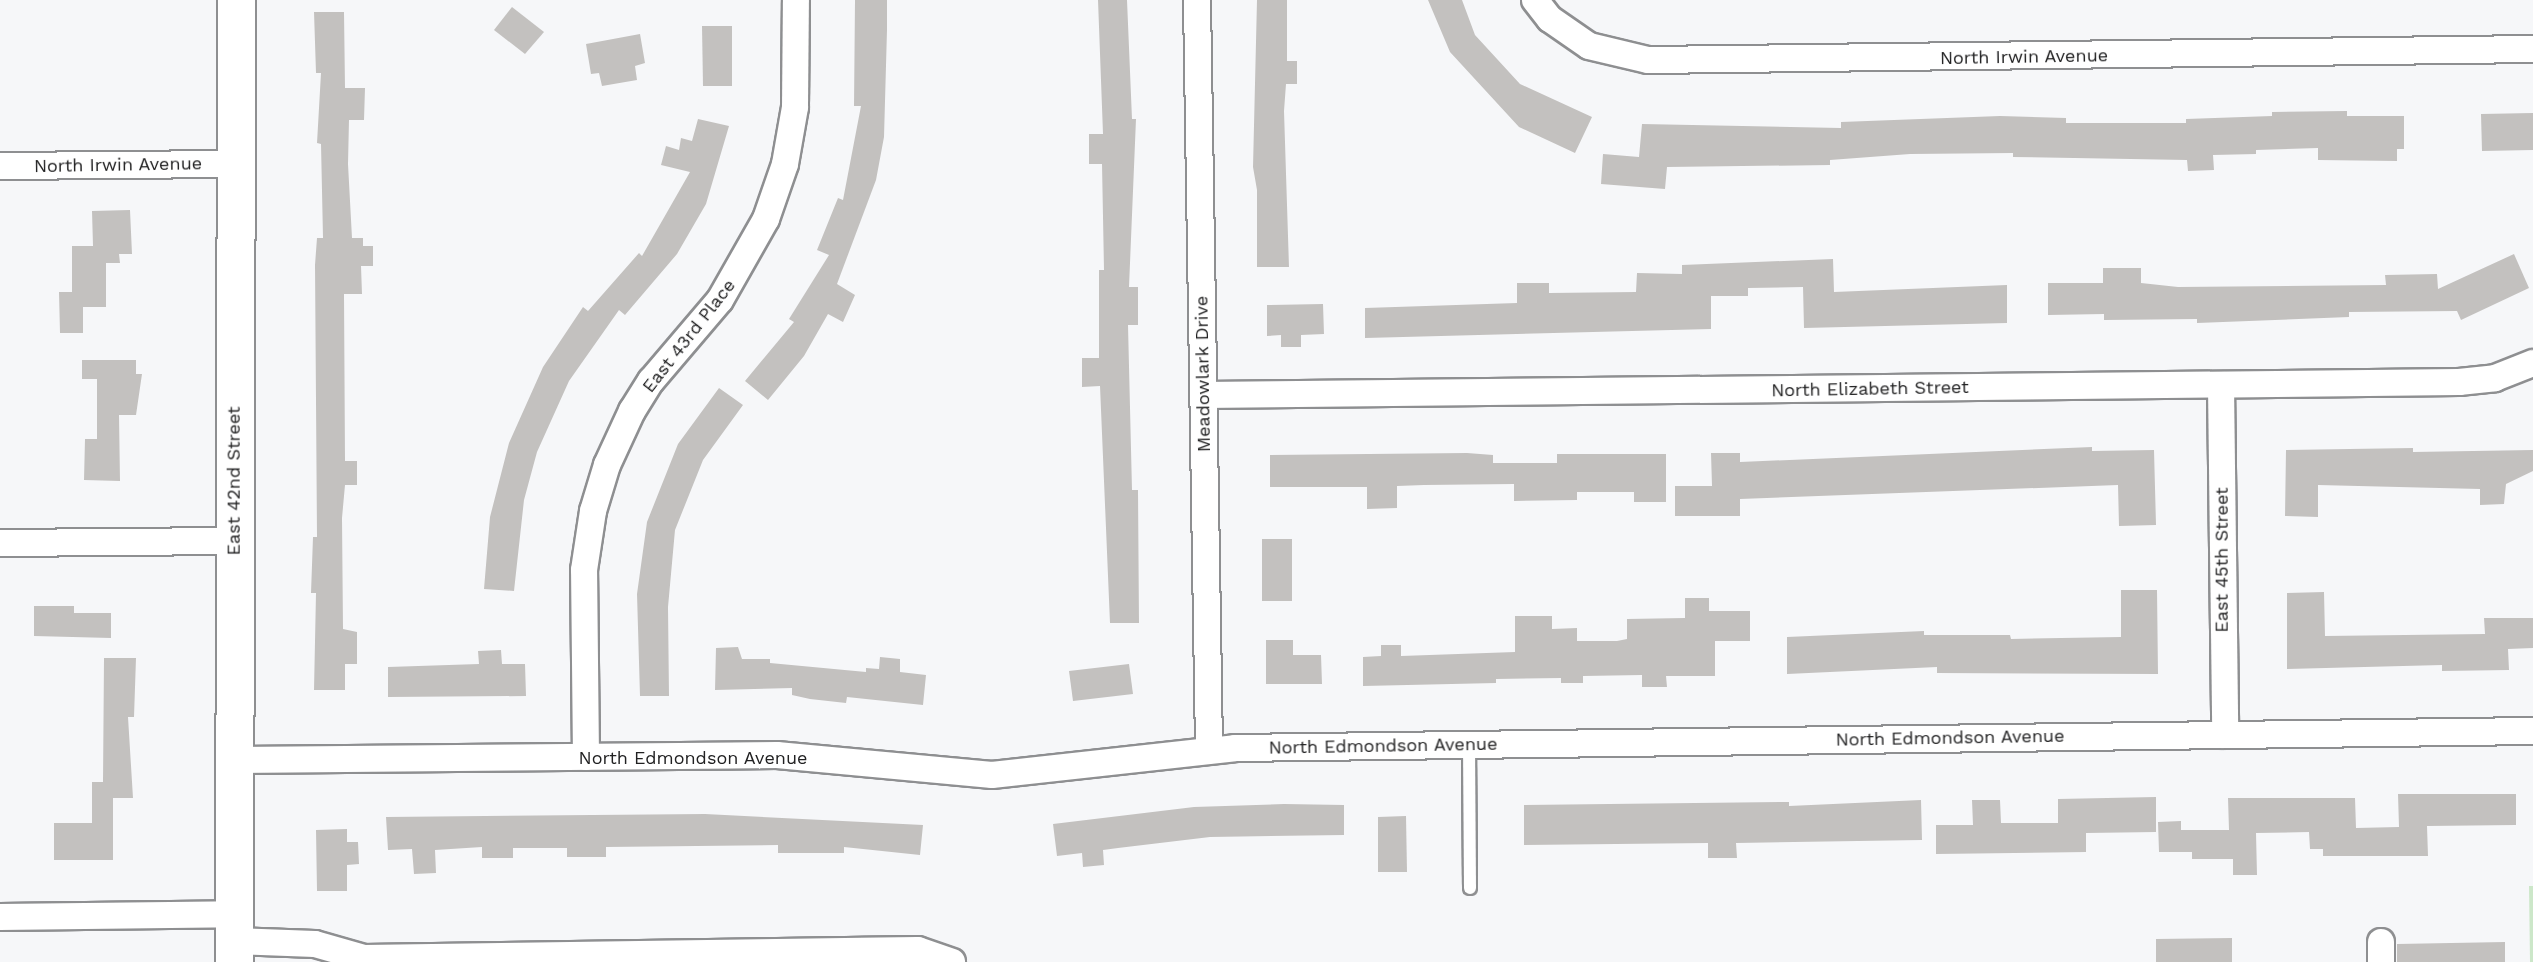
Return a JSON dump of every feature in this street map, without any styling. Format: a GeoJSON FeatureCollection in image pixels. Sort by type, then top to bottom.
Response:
{"type":"FeatureCollection","features":[{"type":"Feature","properties":{"kind":"street","name":"East 42nd Street"},"geometry":{"type":"LineString","coordinates":[[234,939],[236,0]]}},
{"type":"Feature","properties":{"kind":"street","name":"East 43rd Place"},"geometry":{"type":"LineString","coordinates":[[586,757],[584,570],[593,511],[607,466],[632,411],[650,381],[720,300],[766,219],[785,164],[795,107],[796,0]]}},
{"type":"Feature","properties":{"kind":"street","name":"Meadowlark Drive"},"geometry":{"type":"LineString","coordinates":[[1197,0],[1209,749]]}},
{"type":"Feature","properties":{"kind":"street","name":"North Irwin Avenue"},"geometry":{"type":"LineString","coordinates":[[1535,0],[1550,19],[1589,46],[1648,61],[2533,49]]}},
{"type":"Feature","properties":{"kind":"street","name":"North Irwin Avenue"},"geometry":{"type":"LineString","coordinates":[[0,166],[236,164]]}},
{"type":"Feature","properties":{"kind":"street","name":"North Elizabeth Street"},"geometry":{"type":"LineString","coordinates":[[1203,396],[2470,382],[2533,363]]}},
{"type":"Feature","properties":{"kind":"street","name":"East 45th Street"},"geometry":{"type":"LineString","coordinates":[[2221,385],[2225,735]]}},
{"type":"Feature","properties":{"kind":"street"},"geometry":{"type":"LineString","coordinates":[[0,543],[234,541]]}},
{"type":"Feature","properties":{"kind":"street","name":"North Edmondson Avenue"},"geometry":{"type":"LineString","coordinates":[[236,760],[777,755],[992,775],[1209,749],[2533,731]]}},
{"type":"Feature","properties":{"kind":"street"},"geometry":{"type":"LineString","coordinates":[[0,917],[315,944],[335,956],[364,958],[669,958],[918,950],[952,962]]}},
{"type":"Feature","properties":{"kind":"lane"},"geometry":{"type":"LineString","coordinates":[[1469,745],[1471,888]]}},
{"type":"Feature","properties":{"kind":"green space"},"geometry":{"type":"Polygon","coordinates":[[[2529,886],[2533,886],[2533,962],[2530,962],[2529,886]]]}},
{"type":"Feature","properties":{"kind":"building"},"geometry":{"type":"Polygon","coordinates":[[[855,0],[887,0],[887,30],[884,137],[876,180],[837,284],[855,295],[843,322],[828,314],[804,356],[768,400],[745,381],[794,322],[789,319],[829,255],[817,250],[838,198],[843,200],[861,106],[854,106],[855,0]]]}},
{"type":"Feature","properties":{"kind":"building"},"geometry":{"type":"Polygon","coordinates":[[[1098,0],[1127,0],[1132,119],[1136,119],[1129,287],[1138,287],[1138,325],[1128,325],[1132,490],[1138,490],[1139,623],[1110,623],[1100,386],[1082,387],[1082,358],[1099,358],[1099,270],[1104,270],[1102,164],[1089,164],[1089,134],[1103,134],[1098,0]]]}},
{"type":"Feature","properties":{"kind":"building"},"geometry":{"type":"Polygon","coordinates":[[[1257,0],[1287,0],[1287,61],[1297,61],[1297,84],[1286,84],[1284,111],[1289,267],[1257,267],[1257,190],[1253,167],[1257,0]]]}},
{"type":"Feature","properties":{"kind":"building"},"geometry":{"type":"Polygon","coordinates":[[[1428,0],[1462,0],[1475,35],[1520,84],[1592,117],[1575,153],[1519,127],[1450,52],[1428,0]]]}},
{"type":"Feature","properties":{"kind":"building"},"geometry":{"type":"Polygon","coordinates":[[[512,7],[544,32],[525,54],[494,30],[512,7]]]}},
{"type":"Feature","properties":{"kind":"building"},"geometry":{"type":"Polygon","coordinates":[[[314,12],[344,12],[345,88],[365,88],[364,120],[349,120],[348,164],[352,238],[363,238],[363,246],[373,246],[373,266],[361,266],[362,294],[344,294],[345,461],[357,461],[357,485],[345,485],[342,518],[343,629],[357,632],[357,664],[345,664],[345,690],[314,690],[316,593],[311,593],[313,537],[317,537],[315,265],[317,238],[323,238],[321,144],[317,143],[321,73],[316,73],[314,12]]]}},
{"type":"Feature","properties":{"kind":"building"},"geometry":{"type":"Polygon","coordinates":[[[702,26],[732,26],[732,86],[703,86],[702,26]]]}},
{"type":"Feature","properties":{"kind":"building"},"geometry":{"type":"Polygon","coordinates":[[[640,34],[645,63],[635,66],[637,80],[602,86],[599,73],[591,74],[586,44],[640,34]]]}},
{"type":"Feature","properties":{"kind":"building"},"geometry":{"type":"Polygon","coordinates":[[[2347,111],[2347,116],[2404,116],[2404,149],[2397,149],[2397,161],[2318,160],[2318,148],[2256,150],[2256,154],[2213,155],[2214,170],[2188,171],[2187,160],[2013,157],[2013,153],[1910,154],[1830,160],[1830,165],[1667,167],[1665,189],[1601,184],[1603,154],[1639,157],[1642,124],[1841,128],[1841,122],[2000,116],[2066,118],[2066,123],[2186,123],[2186,119],[2272,116],[2272,112],[2347,111]]]}},
{"type":"Feature","properties":{"kind":"building"},"geometry":{"type":"Polygon","coordinates":[[[2533,113],[2533,150],[2482,151],[2481,114],[2533,113]]]}},
{"type":"Feature","properties":{"kind":"building"},"geometry":{"type":"Polygon","coordinates":[[[698,119],[729,126],[706,204],[677,254],[625,315],[619,310],[569,381],[537,452],[524,500],[514,591],[484,589],[490,517],[509,443],[543,367],[583,307],[588,311],[639,253],[642,256],[690,172],[661,165],[666,146],[679,150],[681,138],[692,141],[698,119]]]}},
{"type":"Feature","properties":{"kind":"building"},"geometry":{"type":"Polygon","coordinates":[[[130,210],[132,254],[119,254],[120,263],[106,263],[106,307],[83,307],[83,333],[60,333],[59,292],[72,292],[72,246],[93,246],[92,211],[130,210]]]}},
{"type":"Feature","properties":{"kind":"building"},"geometry":{"type":"Polygon","coordinates":[[[2514,254],[2529,288],[2461,320],[2457,311],[2349,312],[2349,317],[2197,323],[2197,319],[2104,320],[2104,314],[2048,315],[2048,283],[2103,283],[2103,268],[2141,268],[2141,283],[2178,287],[2386,285],[2385,275],[2437,274],[2438,289],[2514,254]]]}},
{"type":"Feature","properties":{"kind":"building"},"geometry":{"type":"Polygon","coordinates":[[[1833,259],[1834,292],[2007,285],[2007,323],[1804,328],[1803,287],[1748,288],[1748,296],[1711,296],[1711,329],[1365,338],[1365,308],[1517,303],[1517,283],[1549,283],[1549,293],[1636,292],[1637,273],[1682,274],[1682,265],[1833,259]]]}},
{"type":"Feature","properties":{"kind":"building"},"geometry":{"type":"Polygon","coordinates":[[[1323,304],[1324,334],[1301,335],[1301,347],[1281,347],[1281,335],[1267,336],[1267,305],[1323,304]]]}},
{"type":"Feature","properties":{"kind":"building"},"geometry":{"type":"Polygon","coordinates":[[[82,360],[136,360],[136,374],[142,374],[136,415],[119,415],[120,481],[84,480],[85,439],[97,439],[97,379],[82,379],[82,360]]]}},
{"type":"Feature","properties":{"kind":"building"},"geometry":{"type":"Polygon","coordinates":[[[719,388],[743,405],[703,460],[675,530],[668,607],[669,696],[640,696],[637,594],[647,522],[678,444],[719,388]]]}},
{"type":"Feature","properties":{"kind":"building"},"geometry":{"type":"Polygon","coordinates":[[[2092,447],[2092,451],[2154,450],[2156,525],[2119,526],[2118,485],[1740,499],[1740,516],[1675,516],[1675,486],[1712,486],[1711,453],[1740,453],[1740,462],[2092,447]]]}},
{"type":"Feature","properties":{"kind":"building"},"geometry":{"type":"Polygon","coordinates":[[[2413,448],[2413,452],[2533,450],[2533,471],[2506,484],[2504,504],[2480,505],[2480,489],[2318,485],[2318,517],[2285,516],[2286,450],[2413,448]]]}},
{"type":"Feature","properties":{"kind":"building"},"geometry":{"type":"Polygon","coordinates":[[[1557,454],[1666,454],[1666,502],[1634,502],[1634,492],[1577,492],[1577,500],[1514,501],[1514,484],[1424,485],[1397,486],[1397,508],[1367,509],[1367,487],[1270,487],[1270,455],[1493,455],[1493,463],[1557,463],[1557,454]]]}},
{"type":"Feature","properties":{"kind":"building"},"geometry":{"type":"Polygon","coordinates":[[[1262,539],[1292,539],[1292,601],[1262,601],[1262,539]]]}},
{"type":"Feature","properties":{"kind":"building"},"geometry":{"type":"Polygon","coordinates":[[[2121,590],[2157,590],[2158,674],[1937,673],[1937,667],[1787,674],[1787,637],[1924,631],[1924,635],[2010,635],[2011,639],[2121,637],[2121,590]]]}},
{"type":"Feature","properties":{"kind":"building"},"geometry":{"type":"Polygon","coordinates":[[[2324,592],[2325,636],[2485,634],[2484,618],[2533,618],[2533,648],[2508,649],[2509,670],[2442,671],[2442,665],[2287,669],[2287,593],[2324,592]]]}},
{"type":"Feature","properties":{"kind":"building"},"geometry":{"type":"Polygon","coordinates":[[[1685,598],[1709,598],[1709,611],[1750,611],[1750,641],[1715,641],[1715,676],[1666,676],[1667,687],[1642,687],[1642,675],[1583,676],[1583,683],[1561,683],[1561,678],[1496,679],[1496,683],[1363,686],[1363,657],[1381,656],[1381,645],[1401,645],[1401,656],[1515,652],[1515,616],[1552,616],[1552,629],[1577,628],[1577,641],[1617,641],[1627,639],[1627,619],[1685,618],[1685,598]]]}},
{"type":"Feature","properties":{"kind":"building"},"geometry":{"type":"Polygon","coordinates":[[[34,606],[74,606],[74,613],[111,613],[111,638],[34,636],[34,606]]]}},
{"type":"Feature","properties":{"kind":"building"},"geometry":{"type":"Polygon","coordinates":[[[1266,640],[1293,640],[1293,655],[1321,655],[1322,684],[1266,684],[1266,640]]]}},
{"type":"Feature","properties":{"kind":"building"},"geometry":{"type":"Polygon","coordinates":[[[738,647],[742,659],[770,659],[770,663],[866,672],[866,668],[879,669],[880,657],[900,659],[900,672],[926,675],[923,705],[847,697],[846,703],[810,699],[792,695],[792,688],[715,690],[716,648],[738,647]]]}},
{"type":"Feature","properties":{"kind":"building"},"geometry":{"type":"Polygon","coordinates":[[[501,650],[502,664],[525,664],[526,696],[388,697],[388,667],[479,664],[478,651],[501,650]]]}},
{"type":"Feature","properties":{"kind":"building"},"geometry":{"type":"Polygon","coordinates":[[[104,658],[136,658],[134,717],[128,717],[133,798],[113,798],[113,860],[54,860],[54,823],[92,823],[92,782],[103,782],[104,658]]]}},
{"type":"Feature","properties":{"kind":"building"},"geometry":{"type":"Polygon","coordinates":[[[1129,664],[1133,694],[1073,701],[1069,671],[1129,664]]]}},
{"type":"Feature","properties":{"kind":"building"},"geometry":{"type":"Polygon","coordinates":[[[2398,794],[2516,794],[2516,825],[2427,826],[2428,856],[2323,856],[2323,849],[2310,849],[2309,832],[2256,833],[2257,875],[2233,875],[2233,859],[2192,859],[2192,852],[2159,852],[2158,822],[2181,821],[2181,830],[2229,830],[2228,798],[2355,798],[2356,828],[2399,827],[2398,794]]]}},
{"type":"Feature","properties":{"kind":"building"},"geometry":{"type":"Polygon","coordinates":[[[2156,797],[2156,832],[2086,833],[2086,852],[1936,854],[1936,825],[1973,825],[1972,800],[2000,800],[2001,823],[2058,823],[2058,799],[2156,797]]]}},
{"type":"Feature","properties":{"kind":"building"},"geometry":{"type":"Polygon","coordinates":[[[1921,800],[1922,840],[1736,843],[1737,858],[1708,858],[1708,843],[1524,845],[1524,805],[1789,802],[1789,806],[1921,800]]]}},
{"type":"Feature","properties":{"kind":"building"},"geometry":{"type":"Polygon","coordinates":[[[1344,805],[1344,835],[1210,837],[1118,848],[1103,850],[1104,865],[1083,867],[1082,853],[1057,856],[1053,824],[1194,807],[1344,805]]]}},
{"type":"Feature","properties":{"kind":"building"},"geometry":{"type":"Polygon","coordinates":[[[705,814],[923,825],[920,855],[844,847],[844,853],[778,853],[778,845],[606,847],[606,857],[567,857],[567,848],[513,848],[513,858],[482,858],[482,847],[435,850],[436,873],[414,874],[412,849],[388,850],[386,817],[705,814]]]}},
{"type":"Feature","properties":{"kind":"building"},"geometry":{"type":"Polygon","coordinates":[[[1406,816],[1407,872],[1378,872],[1378,817],[1406,816]]]}},
{"type":"Feature","properties":{"kind":"building"},"geometry":{"type":"Polygon","coordinates":[[[347,829],[347,842],[358,842],[359,864],[347,865],[347,891],[317,891],[316,830],[347,829]]]}},
{"type":"Feature","properties":{"kind":"building"},"geometry":{"type":"Polygon","coordinates":[[[2232,938],[2232,962],[2156,962],[2156,939],[2232,938]]]}},
{"type":"Feature","properties":{"kind":"building"},"geometry":{"type":"Polygon","coordinates":[[[2505,942],[2505,962],[2397,962],[2397,944],[2505,942]]]}}]}
